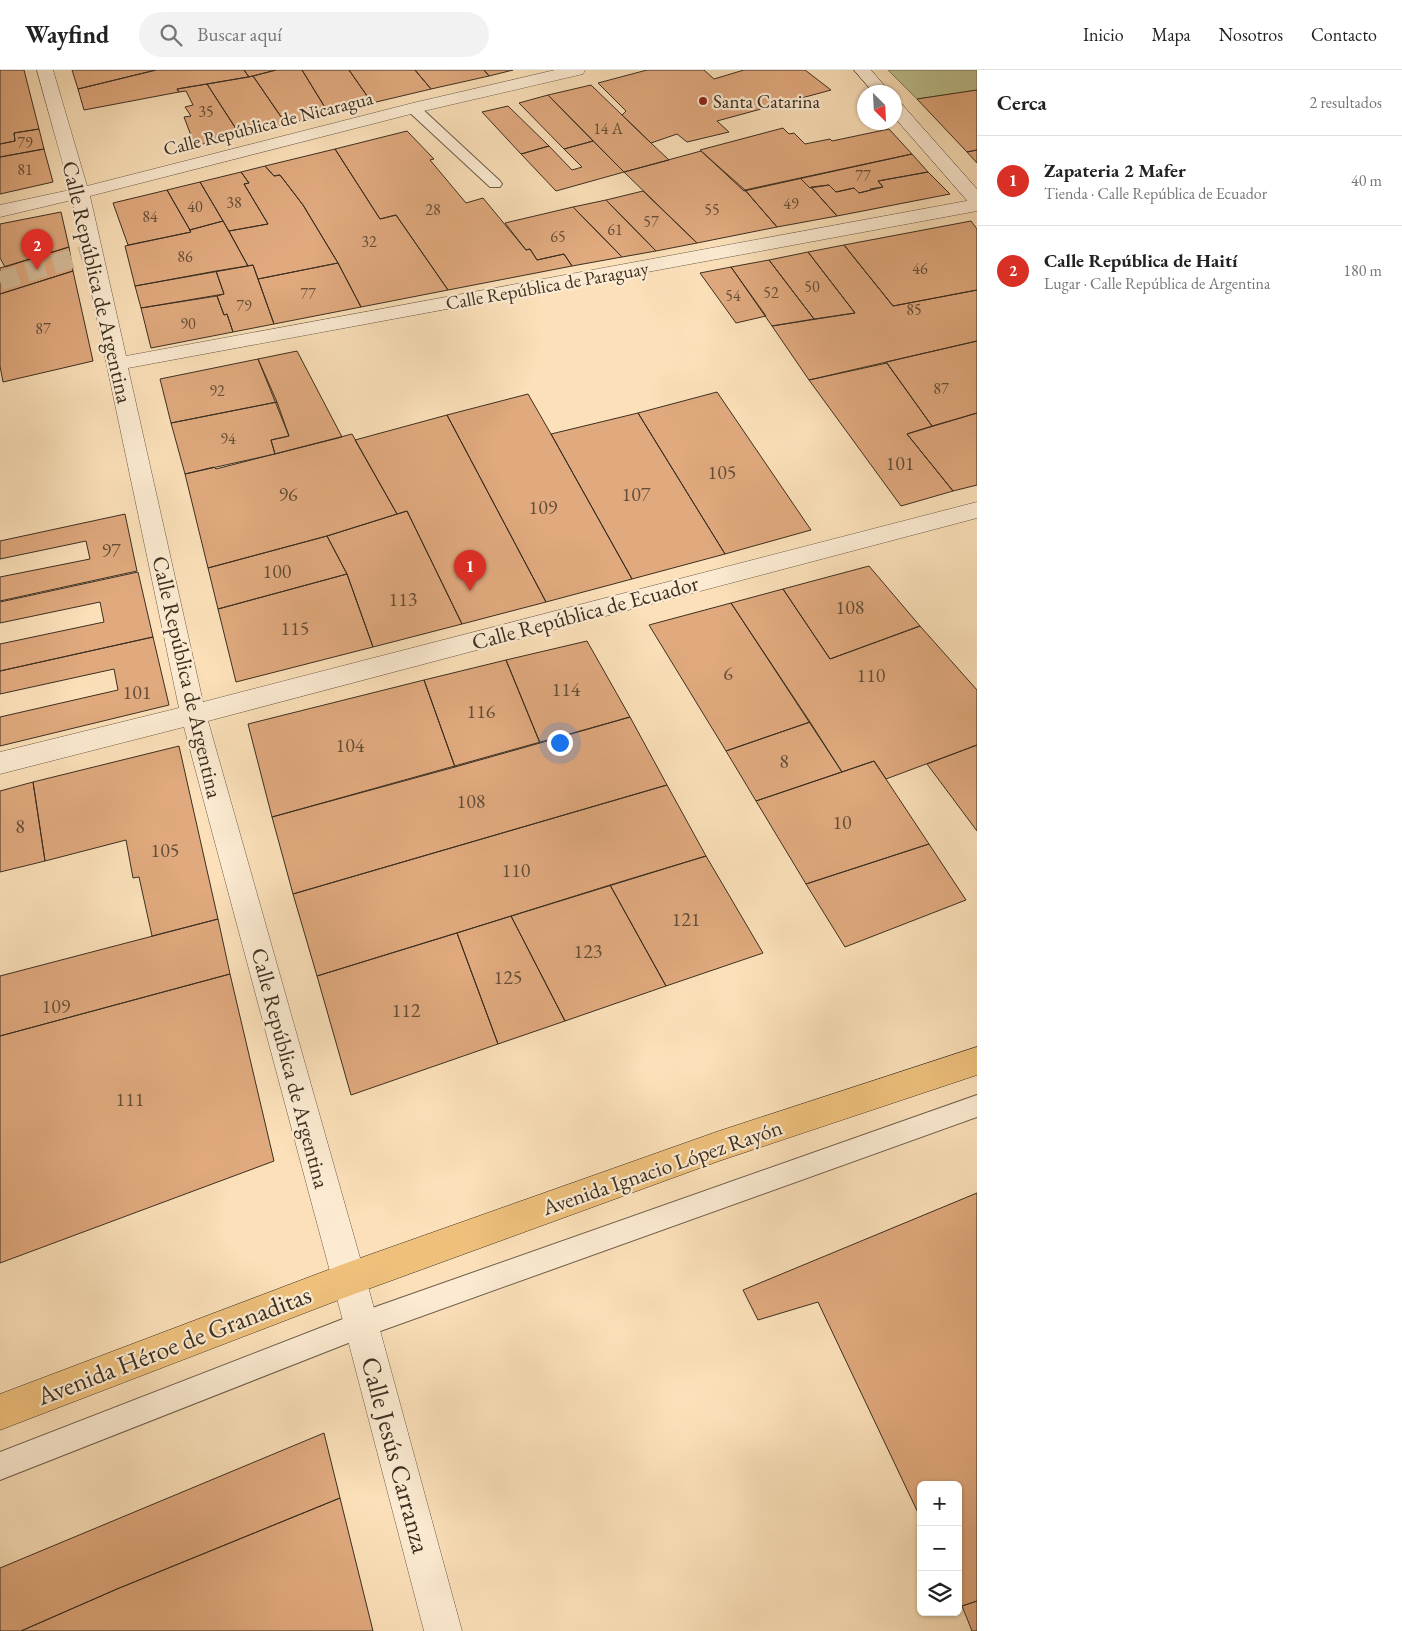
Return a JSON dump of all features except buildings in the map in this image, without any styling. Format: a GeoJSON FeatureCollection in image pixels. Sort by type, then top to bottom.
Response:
{"type":"FeatureCollection","features":[{"type":"Feature","properties":{"kind":"main road","name":"Avenida Ignacio López Rayón"},"geometry":{"type":"LineString","coordinates":[[349,1279],[719,1146],[977,1061]]}},
{"type":"Feature","properties":{"kind":"main road","name":"Avenida Héroe de Granaditas"},"geometry":{"type":"LineString","coordinates":[[0,1412],[349,1279]]}},
{"type":"Feature","properties":{"kind":"street","name":"Calle República de Argentina"},"geometry":{"type":"LineString","coordinates":[[45,70],[80,193],[193,714],[349,1279]]}},
{"type":"Feature","properties":{"kind":"street","name":"Calle República de Nicaragua"},"geometry":{"type":"LineString","coordinates":[[0,211],[80,193],[413,108],[577,70]]}},
{"type":"Feature","properties":{"kind":"street"},"geometry":{"type":"LineString","coordinates":[[862,70],[876,85]]}},
{"type":"Feature","properties":{"kind":"street"},"geometry":{"type":"LineString","coordinates":[[902,115],[977,200]]}},
{"type":"Feature","properties":{"kind":"street","name":"Calle República de Paraguay"},"geometry":{"type":"LineString","coordinates":[[117,364],[977,205]]}},
{"type":"Feature","properties":{"kind":"street","name":"Calle República de Ecuador"},"geometry":{"type":"LineString","coordinates":[[0,763],[977,510]]}},
{"type":"Feature","properties":{"kind":"street","name":"Calle Jesús Carranza"},"geometry":{"type":"LineString","coordinates":[[349,1279],[443,1631]]}},
{"type":"Feature","properties":{"kind":"lane"},"geometry":{"type":"LineString","coordinates":[[413,108],[495,184]]}},
{"type":"Feature","properties":{"kind":"lane"},"geometry":{"type":"LineString","coordinates":[[0,1466],[361,1325],[977,1106]]}},
{"type":"Feature","properties":{"kind":"green space"},"geometry":{"type":"Polygon","coordinates":[[[888,70],[977,70],[977,90],[917,99],[888,70]]]}},
{"type":"Feature","properties":{"kind":"tunnel"},"geometry":{"type":"LineString","coordinates":[[0,281],[93,252]]}},
{"type":"Feature","properties":{"kind":"place","name":"Santa Catarina"},"geometry":{"type":"Point","coordinates":[703,101]}},
{"type":"Feature","properties":{"kind":"place","name":"Calle República de Haití"},"geometry":{"type":"Point","coordinates":[37,270]}},
{"type":"Feature","properties":{"kind":"place","name":"Zapateria 2 Mafer"},"geometry":{"type":"Point","coordinates":[470,591]}}]}
